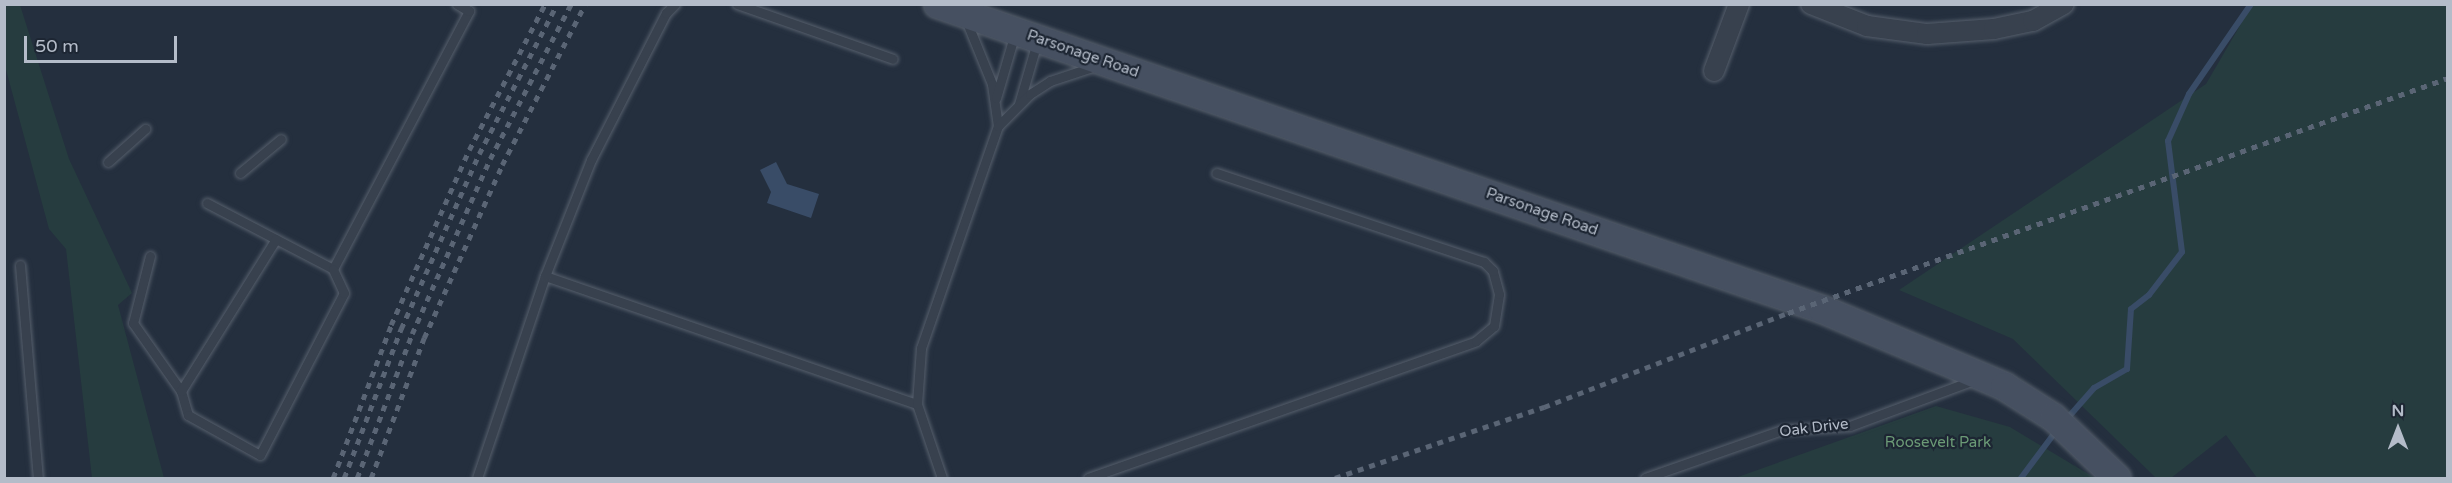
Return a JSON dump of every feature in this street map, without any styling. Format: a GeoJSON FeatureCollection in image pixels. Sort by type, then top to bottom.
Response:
{"type":"FeatureCollection","features":[{"type":"Feature","properties":{"kind":"street","name":"Parsonage Road"},"geometry":{"type":"LineString","coordinates":[[937,4],[1811,304],[1984,377],[2062,425],[2116,478]]}},
{"type":"Feature","properties":{"kind":"street"},"geometry":{"type":"LineString","coordinates":[[1714,71],[1739,4]]}},
{"type":"Feature","properties":{"kind":"street"},"geometry":{"type":"LineString","coordinates":[[1810,4],[1867,26],[1927,34],[1994,29],[2033,21],[2064,4]]}},
{"type":"Feature","properties":{"kind":"lane"},"geometry":{"type":"LineString","coordinates":[[333,269],[469,11],[457,4]]}},
{"type":"Feature","properties":{"kind":"lane"},"geometry":{"type":"LineString","coordinates":[[477,478],[545,276],[591,160],[666,13],[675,4]]}},
{"type":"Feature","properties":{"kind":"lane"},"geometry":{"type":"LineString","coordinates":[[737,4],[893,59]]}},
{"type":"Feature","properties":{"kind":"lane"},"geometry":{"type":"LineString","coordinates":[[942,478],[917,404],[921,348],[998,126],[995,100],[981,51],[962,13]]}},
{"type":"Feature","properties":{"kind":"lane"},"geometry":{"type":"LineString","coordinates":[[995,100],[1027,35]]}},
{"type":"Feature","properties":{"kind":"lane"},"geometry":{"type":"LineString","coordinates":[[1018,106],[1027,35]]}},
{"type":"Feature","properties":{"kind":"lane"},"geometry":{"type":"LineString","coordinates":[[998,126],[1018,106],[1050,81],[1108,62]]}},
{"type":"Feature","properties":{"kind":"lane"},"geometry":{"type":"LineString","coordinates":[[108,162],[145,129]]}},
{"type":"Feature","properties":{"kind":"lane"},"geometry":{"type":"LineString","coordinates":[[240,173],[281,139]]}},
{"type":"Feature","properties":{"kind":"lane"},"geometry":{"type":"LineString","coordinates":[[1088,478],[1476,341],[1494,326],[1499,294],[1493,271],[1484,262],[1216,173]]}},
{"type":"Feature","properties":{"kind":"lane"},"geometry":{"type":"LineString","coordinates":[[150,256],[133,323],[181,391],[188,415],[260,455],[344,293],[333,269],[207,203]]}},
{"type":"Feature","properties":{"kind":"lane"},"geometry":{"type":"LineString","coordinates":[[181,391],[276,239]]}},
{"type":"Feature","properties":{"kind":"lane"},"geometry":{"type":"LineString","coordinates":[[20,265],[38,478]]}},
{"type":"Feature","properties":{"kind":"lane"},"geometry":{"type":"LineString","coordinates":[[545,276],[917,404]]}},
{"type":"Feature","properties":{"kind":"lane","name":"Oak Drive"},"geometry":{"type":"LineString","coordinates":[[1645,478],[1782,430],[1850,426],[1984,377]]}},
{"type":"Feature","properties":{"kind":"green space"},"geometry":{"type":"Polygon","coordinates":[[[4,5],[20,5],[69,159],[132,293],[118,305],[164,478],[92,478],[66,249],[49,229],[5,66],[4,5]]]}},
{"type":"Feature","properties":{"kind":"green space"},"geometry":{"type":"Polygon","coordinates":[[[2252,5],[2447,5],[2447,478],[2257,478],[2226,435],[2171,478],[2156,478],[2013,339],[1899,290],[2206,84],[2252,5]]]}},
{"type":"Feature","properties":{"kind":"green space","name":"Roosevelt Park"},"geometry":{"type":"Polygon","coordinates":[[[1936,406],[2010,427],[2095,478],[1735,478],[1936,406]]]}},
{"type":"Feature","properties":{"kind":"water"},"geometry":{"type":"Polygon","coordinates":[[[776,162],[787,184],[819,194],[811,218],[767,203],[771,192],[760,170],[776,162]]]}},
{"type":"Feature","properties":{"kind":"waterway"},"geometry":{"type":"LineString","coordinates":[[2065,421],[2094,388],[2127,369],[2131,309],[2149,295],[2182,252],[2168,141],[2189,94],[2251,4]]}},
{"type":"Feature","properties":{"kind":"waterway"},"geometry":{"type":"LineString","coordinates":[[2021,478],[2056,431]]}},
{"type":"Feature","properties":{"kind":"railway"},"geometry":{"type":"LineString","coordinates":[[333,478],[391,325],[469,150],[545,4]]}},
{"type":"Feature","properties":{"kind":"railway"},"geometry":{"type":"LineString","coordinates":[[344,478],[401,329],[479,154],[557,4]]}},
{"type":"Feature","properties":{"kind":"railway"},"geometry":{"type":"LineString","coordinates":[[357,478],[412,334],[490,159],[571,4]]}},
{"type":"Feature","properties":{"kind":"railway"},"geometry":{"type":"LineString","coordinates":[[371,478],[424,338],[502,165],[585,4]]}},
{"type":"Feature","properties":{"kind":"railway"},"geometry":{"type":"LineString","coordinates":[[1335,478],[1544,407],[1788,313],[2448,78]]}}]}
